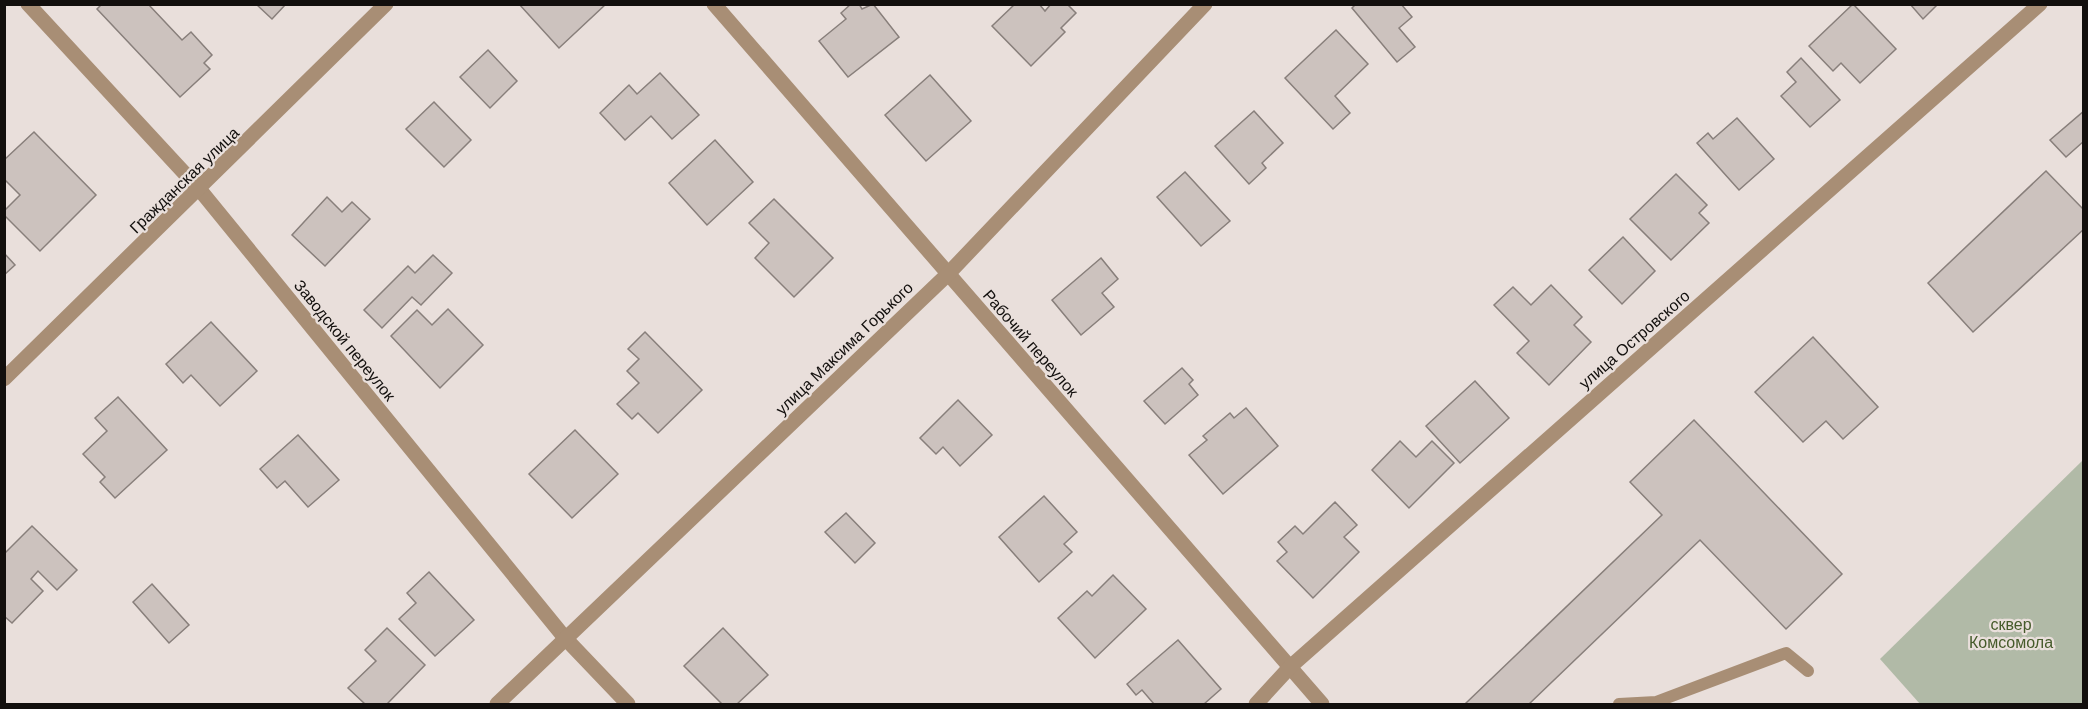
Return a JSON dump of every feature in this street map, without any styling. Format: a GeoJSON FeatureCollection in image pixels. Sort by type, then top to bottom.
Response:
{"type":"FeatureCollection","features":[{"type":"Feature","properties":{"kind":"street","name":"Заводской переулок"},"geometry":{"type":"LineString","coordinates":[[28,4],[200,190],[565,638],[628,705]]}},
{"type":"Feature","properties":{"kind":"street","name":"Гражданская улица"},"geometry":{"type":"LineString","coordinates":[[4,379],[200,190],[386,4]]}},
{"type":"Feature","properties":{"kind":"street","name":"Рабочий переулок"},"geometry":{"type":"LineString","coordinates":[[714,4],[1322,705]]}},
{"type":"Feature","properties":{"kind":"street","name":"улица Максима Горького"},"geometry":{"type":"LineString","coordinates":[[497,705],[947,275],[1205,4]]}},
{"type":"Feature","properties":{"kind":"street","name":"улица Островского"},"geometry":{"type":"LineString","coordinates":[[1256,705],[1290,667],[2040,4]]}},
{"type":"Feature","properties":{"kind":"lane"},"geometry":{"type":"LineString","coordinates":[[1619,705],[1656,702],[1786,653],[1808,671]]}},
{"type":"Feature","properties":{"kind":"green space","name":"сквер Комсомола"},"geometry":{"type":"Polygon","coordinates":[[[2083,460],[2083,704],[1920,704],[1880,659],[2083,460]]]}},
{"type":"Feature","properties":{"kind":"building"},"geometry":{"type":"Polygon","coordinates":[[[102,4],[148,4],[182,40],[191,32],[212,55],[204,63],[210,69],[180,97],[97,9],[102,4]]]}},
{"type":"Feature","properties":{"kind":"building"},"geometry":{"type":"Polygon","coordinates":[[[256,4],[286,4],[272,19],[256,4]]]}},
{"type":"Feature","properties":{"kind":"building"},"geometry":{"type":"Polygon","coordinates":[[[519,4],[606,4],[559,48],[519,4]]]}},
{"type":"Feature","properties":{"kind":"building"},"geometry":{"type":"Polygon","coordinates":[[[851,4],[859,4],[862,9],[873,4],[899,37],[848,77],[819,41],[846,19],[841,13],[851,4]]]}},
{"type":"Feature","properties":{"kind":"building"},"geometry":{"type":"Polygon","coordinates":[[[1015,4],[1039,4],[1045,11],[1051,4],[1067,4],[1076,13],[1061,28],[1065,32],[1031,66],[992,26],[1015,4]]]}},
{"type":"Feature","properties":{"kind":"building"},"geometry":{"type":"Polygon","coordinates":[[[1356,4],[1401,4],[1412,17],[1399,28],[1415,47],[1397,62],[1352,8],[1356,4]]]}},
{"type":"Feature","properties":{"kind":"building"},"geometry":{"type":"Polygon","coordinates":[[[1853,4],[1896,49],[1860,83],[1841,63],[1833,71],[1809,46],[1853,4]]]}},
{"type":"Feature","properties":{"kind":"building"},"geometry":{"type":"Polygon","coordinates":[[[1910,4],[1938,4],[1923,19],[1910,4]]]}},
{"type":"Feature","properties":{"kind":"building"},"geometry":{"type":"Polygon","coordinates":[[[1336,30],[1368,64],[1335,96],[1350,113],[1333,129],[1285,78],[1336,30]]]}},
{"type":"Feature","properties":{"kind":"building"},"geometry":{"type":"Polygon","coordinates":[[[488,50],[517,81],[490,108],[460,77],[488,50]]]}},
{"type":"Feature","properties":{"kind":"building"},"geometry":{"type":"Polygon","coordinates":[[[1801,58],[1840,100],[1810,127],[1781,96],[1796,82],[1787,72],[1801,58]]]}},
{"type":"Feature","properties":{"kind":"building"},"geometry":{"type":"Polygon","coordinates":[[[660,73],[699,115],[672,139],[651,116],[625,140],[600,113],[629,85],[637,94],[660,73]]]}},
{"type":"Feature","properties":{"kind":"building"},"geometry":{"type":"Polygon","coordinates":[[[930,75],[971,121],[926,161],[885,115],[930,75]]]}},
{"type":"Feature","properties":{"kind":"building"},"geometry":{"type":"Polygon","coordinates":[[[434,102],[471,140],[444,167],[406,129],[434,102]]]}},
{"type":"Feature","properties":{"kind":"building"},"geometry":{"type":"Polygon","coordinates":[[[1254,111],[1283,143],[1262,163],[1266,168],[1249,184],[1215,146],[1254,111]]]}},
{"type":"Feature","properties":{"kind":"building"},"geometry":{"type":"Polygon","coordinates":[[[2084,111],[2084,141],[2066,157],[2050,140],[2084,111]]]}},
{"type":"Feature","properties":{"kind":"building"},"geometry":{"type":"Polygon","coordinates":[[[1737,118],[1774,159],[1739,190],[1697,143],[1708,133],[1713,139],[1737,118]]]}},
{"type":"Feature","properties":{"kind":"building"},"geometry":{"type":"Polygon","coordinates":[[[34,132],[96,195],[40,251],[4,215],[4,211],[20,195],[4,179],[4,160],[34,132]]]}},
{"type":"Feature","properties":{"kind":"building"},"geometry":{"type":"Polygon","coordinates":[[[715,140],[753,182],[707,225],[669,183],[715,140]]]}},
{"type":"Feature","properties":{"kind":"building"},"geometry":{"type":"Polygon","coordinates":[[[2046,171],[2084,210],[2084,229],[1973,332],[1928,283],[2046,171]]]}},
{"type":"Feature","properties":{"kind":"building"},"geometry":{"type":"Polygon","coordinates":[[[1185,172],[1230,221],[1201,246],[1157,197],[1185,172]]]}},
{"type":"Feature","properties":{"kind":"building"},"geometry":{"type":"Polygon","coordinates":[[[1676,174],[1707,205],[1699,213],[1709,223],[1671,260],[1630,219],[1676,174]]]}},
{"type":"Feature","properties":{"kind":"building"},"geometry":{"type":"Polygon","coordinates":[[[327,197],[342,212],[352,202],[370,219],[325,266],[292,235],[327,197]]]}},
{"type":"Feature","properties":{"kind":"building"},"geometry":{"type":"Polygon","coordinates":[[[774,199],[833,258],[794,297],[755,258],[769,243],[749,223],[774,199]]]}},
{"type":"Feature","properties":{"kind":"building"},"geometry":{"type":"Polygon","coordinates":[[[1623,237],[1655,271],[1622,304],[1589,270],[1623,237]]]}},
{"type":"Feature","properties":{"kind":"building"},"geometry":{"type":"Polygon","coordinates":[[[4,253],[15,265],[4,275],[4,253]]]}},
{"type":"Feature","properties":{"kind":"building"},"geometry":{"type":"Polygon","coordinates":[[[433,255],[452,273],[421,305],[412,297],[382,328],[364,310],[408,266],[415,273],[433,255]]]}},
{"type":"Feature","properties":{"kind":"building"},"geometry":{"type":"Polygon","coordinates":[[[1101,258],[1118,279],[1102,293],[1114,307],[1081,335],[1052,300],[1101,258]]]}},
{"type":"Feature","properties":{"kind":"building"},"geometry":{"type":"Polygon","coordinates":[[[1551,285],[1582,317],[1574,325],[1591,342],[1549,385],[1517,353],[1529,341],[1494,305],[1513,287],[1531,305],[1551,285]]]}},
{"type":"Feature","properties":{"kind":"building"},"geometry":{"type":"Polygon","coordinates":[[[448,309],[483,345],[440,388],[391,336],[417,310],[432,325],[448,309]]]}},
{"type":"Feature","properties":{"kind":"building"},"geometry":{"type":"Polygon","coordinates":[[[211,322],[257,371],[220,406],[191,375],[183,383],[166,364],[211,322]]]}},
{"type":"Feature","properties":{"kind":"building"},"geometry":{"type":"Polygon","coordinates":[[[645,332],[702,390],[658,433],[638,413],[632,419],[617,404],[639,383],[627,371],[639,359],[628,349],[645,332]]]}},
{"type":"Feature","properties":{"kind":"building"},"geometry":{"type":"Polygon","coordinates":[[[1813,337],[1878,407],[1843,439],[1826,421],[1803,442],[1755,392],[1813,337]]]}},
{"type":"Feature","properties":{"kind":"building"},"geometry":{"type":"Polygon","coordinates":[[[1182,368],[1193,380],[1189,384],[1198,395],[1165,424],[1144,401],[1182,368]]]}},
{"type":"Feature","properties":{"kind":"building"},"geometry":{"type":"Polygon","coordinates":[[[1475,381],[1509,418],[1460,463],[1426,426],[1475,381]]]}},
{"type":"Feature","properties":{"kind":"building"},"geometry":{"type":"Polygon","coordinates":[[[118,397],[167,450],[115,498],[100,482],[105,477],[83,454],[107,431],[95,418],[118,397]]]}},
{"type":"Feature","properties":{"kind":"building"},"geometry":{"type":"Polygon","coordinates":[[[958,400],[992,435],[960,466],[943,447],[936,454],[920,438],[958,400]]]}},
{"type":"Feature","properties":{"kind":"building"},"geometry":{"type":"Polygon","coordinates":[[[1246,408],[1278,446],[1223,494],[1189,455],[1207,440],[1203,436],[1230,413],[1234,418],[1246,408]]]}},
{"type":"Feature","properties":{"kind":"building"},"geometry":{"type":"Polygon","coordinates":[[[1694,420],[1842,574],[1786,629],[1700,540],[1529,704],[1465,704],[1662,515],[1630,482],[1694,420]]]}},
{"type":"Feature","properties":{"kind":"building"},"geometry":{"type":"Polygon","coordinates":[[[575,430],[618,474],[572,518],[529,474],[575,430]]]}},
{"type":"Feature","properties":{"kind":"building"},"geometry":{"type":"Polygon","coordinates":[[[298,435],[339,480],[308,507],[285,481],[277,488],[260,469],[298,435]]]}},
{"type":"Feature","properties":{"kind":"building"},"geometry":{"type":"Polygon","coordinates":[[[1400,441],[1416,457],[1432,441],[1454,463],[1409,508],[1372,470],[1400,441]]]}},
{"type":"Feature","properties":{"kind":"building"},"geometry":{"type":"Polygon","coordinates":[[[1044,496],[1077,532],[1064,544],[1072,552],[1039,582],[999,537],[1044,496]]]}},
{"type":"Feature","properties":{"kind":"building"},"geometry":{"type":"Polygon","coordinates":[[[1335,502],[1357,525],[1344,537],[1359,552],[1313,598],[1277,561],[1287,552],[1278,542],[1295,526],[1303,534],[1335,502]]]}},
{"type":"Feature","properties":{"kind":"building"},"geometry":{"type":"Polygon","coordinates":[[[846,513],[875,543],[855,563],[825,532],[846,513]]]}},
{"type":"Feature","properties":{"kind":"building"},"geometry":{"type":"Polygon","coordinates":[[[32,526],[77,570],[57,590],[38,571],[31,579],[43,591],[12,623],[4,616],[4,554],[32,526]]]}},
{"type":"Feature","properties":{"kind":"building"},"geometry":{"type":"Polygon","coordinates":[[[429,572],[474,620],[435,656],[399,619],[416,603],[407,593],[429,572]]]}},
{"type":"Feature","properties":{"kind":"building"},"geometry":{"type":"Polygon","coordinates":[[[1113,575],[1146,609],[1095,658],[1058,618],[1087,591],[1092,596],[1113,575]]]}},
{"type":"Feature","properties":{"kind":"building"},"geometry":{"type":"Polygon","coordinates":[[[152,584],[189,625],[169,643],[133,602],[152,584]]]}},
{"type":"Feature","properties":{"kind":"building"},"geometry":{"type":"Polygon","coordinates":[[[387,628],[425,665],[387,704],[365,704],[348,688],[376,661],[365,650],[387,628]]]}},
{"type":"Feature","properties":{"kind":"building"},"geometry":{"type":"Polygon","coordinates":[[[723,628],[768,675],[737,704],[722,704],[684,666],[723,628]]]}},
{"type":"Feature","properties":{"kind":"building"},"geometry":{"type":"Polygon","coordinates":[[[1178,640],[1221,689],[1204,704],[1154,704],[1142,690],[1136,695],[1127,684],[1178,640]]]}}]}
